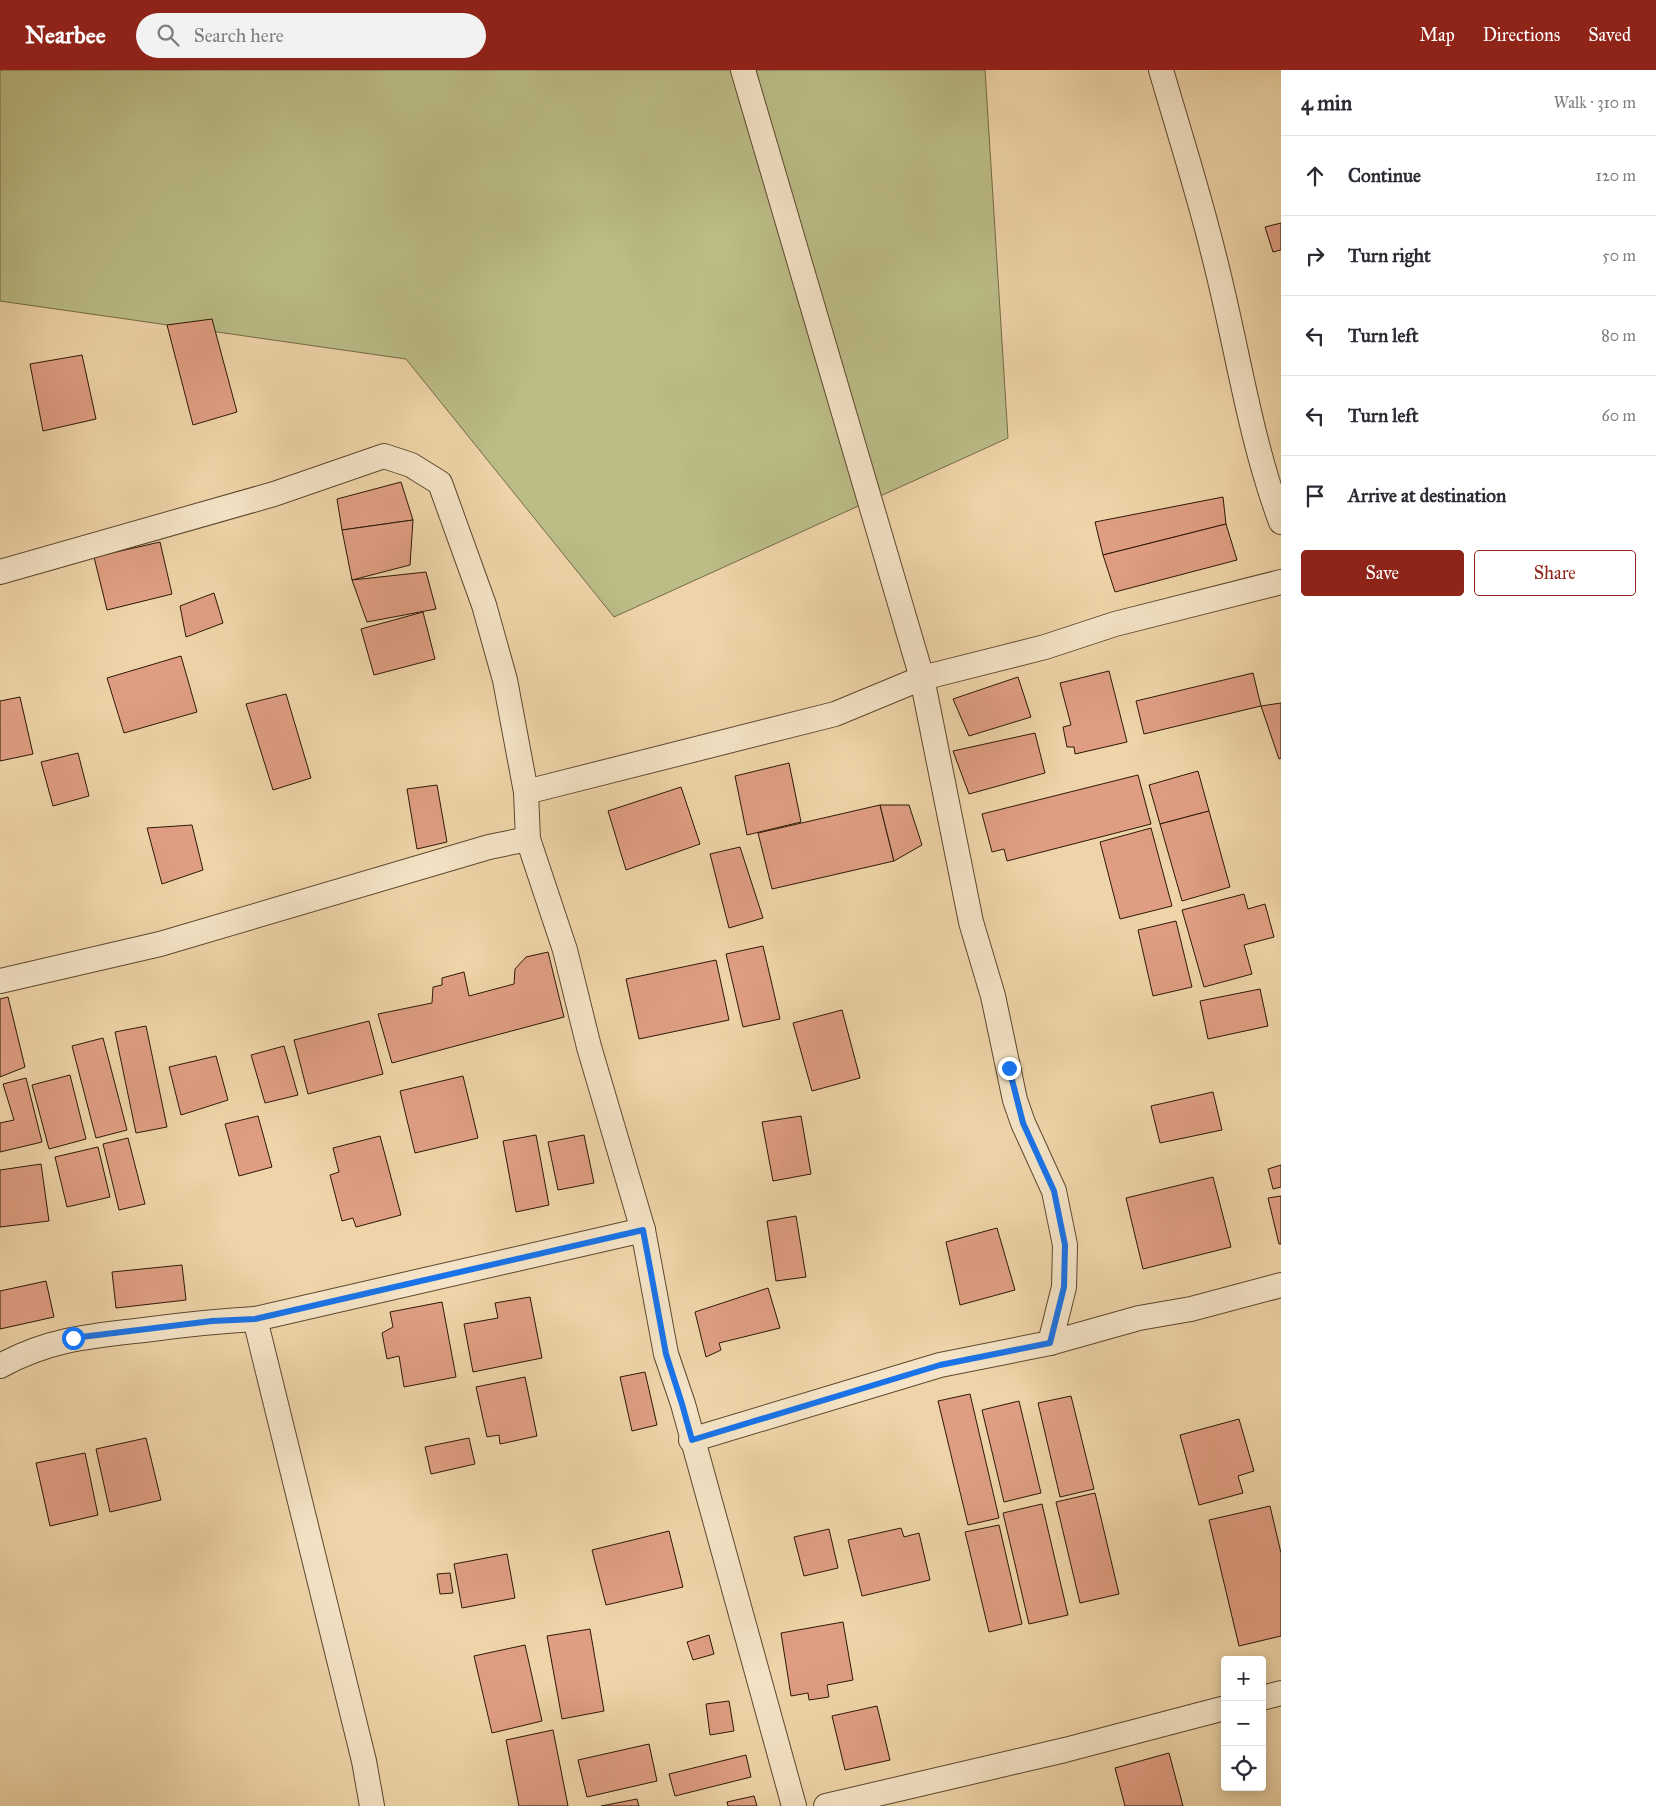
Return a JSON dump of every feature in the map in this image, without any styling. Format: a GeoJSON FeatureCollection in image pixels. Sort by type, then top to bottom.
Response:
{"type":"FeatureCollection","features":[{"type":"Feature","properties":{"kind":"street"},"geometry":{"type":"LineString","coordinates":[[743,70],[922,678],[971,922],[993,996],[1015,1100],[1023,1123],[1054,1191],[1065,1245],[1064,1287],[1050,1343]]}},
{"type":"Feature","properties":{"kind":"street"},"geometry":{"type":"LineString","coordinates":[[1161,70],[1214,256],[1239,371],[1267,484],[1281,522]]}},
{"type":"Feature","properties":{"kind":"street"},"geometry":{"type":"LineString","coordinates":[[0,572],[274,494],[384,456],[411,465],[440,482],[484,605],[505,680],[526,792],[528,839],[565,950],[589,1047],[643,1230],[666,1354],[682,1404],[794,1806]]}},
{"type":"Feature","properties":{"kind":"street"},"geometry":{"type":"LineString","coordinates":[[526,792],[835,714],[922,678],[1045,647],[1114,624],[1281,582]]}},
{"type":"Feature","properties":{"kind":"street"},"geometry":{"type":"LineString","coordinates":[[0,981],[169,941],[489,847],[528,839]]}},
{"type":"Feature","properties":{"kind":"street"},"geometry":{"type":"LineString","coordinates":[[0,1366],[20,1355],[73,1338],[212,1321],[255,1319],[643,1230]]}},
{"type":"Feature","properties":{"kind":"street"},"geometry":{"type":"LineString","coordinates":[[692,1440],[940,1365],[1050,1343],[1139,1318],[1191,1309],[1281,1285]]}},
{"type":"Feature","properties":{"kind":"street"},"geometry":{"type":"LineString","coordinates":[[255,1319],[364,1761],[372,1806]]}},
{"type":"Feature","properties":{"kind":"street"},"geometry":{"type":"LineString","coordinates":[[1266,1697],[1281,1693]]}},
{"type":"Feature","properties":{"kind":"street"},"geometry":{"type":"LineString","coordinates":[[826,1806],[1065,1750],[1221,1709]]}},
{"type":"Feature","properties":{"kind":"green space"},"geometry":{"type":"Polygon","coordinates":[[[0,70],[985,70],[1008,438],[614,617],[406,359],[0,301],[0,70]]]}},
{"type":"Feature","properties":{"kind":"building"},"geometry":{"type":"Polygon","coordinates":[[[1281,223],[1281,250],[1273,252],[1265,227],[1281,223]]]}},
{"type":"Feature","properties":{"kind":"building"},"geometry":{"type":"Polygon","coordinates":[[[212,319],[237,412],[193,425],[167,325],[212,319]]]}},
{"type":"Feature","properties":{"kind":"building"},"geometry":{"type":"Polygon","coordinates":[[[82,355],[96,419],[43,431],[30,364],[82,355]]]}},
{"type":"Feature","properties":{"kind":"building"},"geometry":{"type":"Polygon","coordinates":[[[401,482],[413,520],[342,530],[337,499],[401,482]]]}},
{"type":"Feature","properties":{"kind":"building"},"geometry":{"type":"Polygon","coordinates":[[[1223,497],[1226,524],[1103,555],[1095,522],[1223,497]]]}},
{"type":"Feature","properties":{"kind":"building"},"geometry":{"type":"Polygon","coordinates":[[[413,520],[410,565],[352,580],[342,530],[413,520]]]}},
{"type":"Feature","properties":{"kind":"building"},"geometry":{"type":"Polygon","coordinates":[[[1226,524],[1237,560],[1115,592],[1103,555],[1226,524]]]}},
{"type":"Feature","properties":{"kind":"building"},"geometry":{"type":"Polygon","coordinates":[[[160,542],[172,594],[107,610],[94,557],[160,542]]]}},
{"type":"Feature","properties":{"kind":"building"},"geometry":{"type":"Polygon","coordinates":[[[426,572],[436,609],[367,622],[352,580],[426,572]]]}},
{"type":"Feature","properties":{"kind":"building"},"geometry":{"type":"Polygon","coordinates":[[[214,593],[223,623],[186,637],[180,606],[214,593]]]}},
{"type":"Feature","properties":{"kind":"building"},"geometry":{"type":"Polygon","coordinates":[[[423,612],[435,659],[374,675],[361,629],[423,612]]]}},
{"type":"Feature","properties":{"kind":"building"},"geometry":{"type":"Polygon","coordinates":[[[181,656],[197,712],[124,733],[107,678],[181,656]]]}},
{"type":"Feature","properties":{"kind":"building"},"geometry":{"type":"Polygon","coordinates":[[[1109,671],[1127,742],[1075,754],[1074,747],[1067,747],[1063,727],[1071,725],[1060,683],[1109,671]]]}},
{"type":"Feature","properties":{"kind":"building"},"geometry":{"type":"Polygon","coordinates":[[[1253,673],[1261,706],[1144,734],[1136,701],[1253,673]]]}},
{"type":"Feature","properties":{"kind":"building"},"geometry":{"type":"Polygon","coordinates":[[[1018,677],[1031,717],[969,736],[953,699],[1018,677]]]}},
{"type":"Feature","properties":{"kind":"building"},"geometry":{"type":"Polygon","coordinates":[[[286,694],[311,778],[273,790],[246,704],[286,694]]]}},
{"type":"Feature","properties":{"kind":"building"},"geometry":{"type":"Polygon","coordinates":[[[20,697],[33,754],[0,761],[0,701],[20,697]]]}},
{"type":"Feature","properties":{"kind":"building"},"geometry":{"type":"Polygon","coordinates":[[[1281,703],[1281,758],[1279,759],[1261,706],[1281,703]]]}},
{"type":"Feature","properties":{"kind":"building"},"geometry":{"type":"Polygon","coordinates":[[[1035,733],[1045,773],[969,794],[953,751],[1035,733]]]}},
{"type":"Feature","properties":{"kind":"building"},"geometry":{"type":"Polygon","coordinates":[[[78,753],[89,796],[53,806],[41,762],[78,753]]]}},
{"type":"Feature","properties":{"kind":"building"},"geometry":{"type":"Polygon","coordinates":[[[789,763],[801,822],[747,835],[735,776],[789,763]]]}},
{"type":"Feature","properties":{"kind":"building"},"geometry":{"type":"Polygon","coordinates":[[[1198,771],[1209,811],[1160,824],[1149,785],[1198,771]]]}},
{"type":"Feature","properties":{"kind":"building"},"geometry":{"type":"Polygon","coordinates":[[[1138,775],[1151,824],[1007,861],[1004,849],[992,852],[982,814],[1138,775]]]}},
{"type":"Feature","properties":{"kind":"building"},"geometry":{"type":"Polygon","coordinates":[[[437,785],[447,842],[417,849],[407,789],[437,785]]]}},
{"type":"Feature","properties":{"kind":"building"},"geometry":{"type":"Polygon","coordinates":[[[681,787],[700,844],[626,870],[608,811],[681,787]]]}},
{"type":"Feature","properties":{"kind":"building"},"geometry":{"type":"Polygon","coordinates":[[[880,805],[894,861],[772,889],[758,833],[880,805]]]}},
{"type":"Feature","properties":{"kind":"building"},"geometry":{"type":"Polygon","coordinates":[[[880,805],[909,805],[922,845],[894,861],[880,805]]]}},
{"type":"Feature","properties":{"kind":"building"},"geometry":{"type":"Polygon","coordinates":[[[1209,811],[1230,887],[1182,901],[1160,824],[1209,811]]]}},
{"type":"Feature","properties":{"kind":"building"},"geometry":{"type":"Polygon","coordinates":[[[192,825],[203,870],[162,884],[147,828],[192,825]]]}},
{"type":"Feature","properties":{"kind":"building"},"geometry":{"type":"Polygon","coordinates":[[[1151,828],[1172,906],[1120,919],[1100,842],[1151,828]]]}},
{"type":"Feature","properties":{"kind":"building"},"geometry":{"type":"Polygon","coordinates":[[[740,847],[763,918],[729,928],[710,854],[740,847]]]}},
{"type":"Feature","properties":{"kind":"building"},"geometry":{"type":"Polygon","coordinates":[[[1244,894],[1248,909],[1265,904],[1274,937],[1244,945],[1252,974],[1204,987],[1182,910],[1244,894]]]}},
{"type":"Feature","properties":{"kind":"building"},"geometry":{"type":"Polygon","coordinates":[[[1176,921],[1192,987],[1153,996],[1138,930],[1176,921]]]}},
{"type":"Feature","properties":{"kind":"building"},"geometry":{"type":"Polygon","coordinates":[[[763,946],[780,1019],[743,1027],[726,954],[763,946]]]}},
{"type":"Feature","properties":{"kind":"building"},"geometry":{"type":"Polygon","coordinates":[[[548,952],[564,1017],[392,1063],[378,1014],[432,1003],[433,987],[442,985],[442,978],[464,972],[469,996],[514,984],[515,969],[526,957],[548,952]]]}},
{"type":"Feature","properties":{"kind":"building"},"geometry":{"type":"Polygon","coordinates":[[[716,960],[729,1020],[639,1039],[626,979],[716,960]]]}},
{"type":"Feature","properties":{"kind":"building"},"geometry":{"type":"Polygon","coordinates":[[[1260,989],[1268,1026],[1208,1039],[1200,1001],[1260,989]]]}},
{"type":"Feature","properties":{"kind":"building"},"geometry":{"type":"Polygon","coordinates":[[[8,997],[25,1067],[0,1077],[0,999],[8,997]]]}},
{"type":"Feature","properties":{"kind":"building"},"geometry":{"type":"Polygon","coordinates":[[[842,1010],[860,1078],[812,1091],[793,1023],[842,1010]]]}},
{"type":"Feature","properties":{"kind":"building"},"geometry":{"type":"Polygon","coordinates":[[[369,1021],[383,1074],[308,1094],[294,1040],[369,1021]]]}},
{"type":"Feature","properties":{"kind":"building"},"geometry":{"type":"Polygon","coordinates":[[[146,1026],[167,1127],[136,1133],[115,1032],[146,1026]]]}},
{"type":"Feature","properties":{"kind":"building"},"geometry":{"type":"Polygon","coordinates":[[[103,1038],[127,1130],[96,1138],[72,1046],[103,1038]]]}},
{"type":"Feature","properties":{"kind":"building"},"geometry":{"type":"Polygon","coordinates":[[[284,1046],[298,1095],[265,1103],[251,1055],[284,1046]]]}},
{"type":"Feature","properties":{"kind":"building"},"geometry":{"type":"Polygon","coordinates":[[[216,1056],[228,1100],[181,1115],[169,1067],[216,1056]]]}},
{"type":"Feature","properties":{"kind":"building"},"geometry":{"type":"Polygon","coordinates":[[[70,1075],[86,1139],[49,1149],[32,1085],[70,1075]]]}},
{"type":"Feature","properties":{"kind":"building"},"geometry":{"type":"Polygon","coordinates":[[[463,1076],[478,1138],[415,1153],[400,1091],[463,1076]]]}},
{"type":"Feature","properties":{"kind":"building"},"geometry":{"type":"Polygon","coordinates":[[[26,1078],[42,1142],[0,1152],[0,1123],[14,1120],[3,1084],[26,1078]]]}},
{"type":"Feature","properties":{"kind":"building"},"geometry":{"type":"Polygon","coordinates":[[[1213,1092],[1222,1130],[1160,1143],[1151,1106],[1213,1092]]]}},
{"type":"Feature","properties":{"kind":"building"},"geometry":{"type":"Polygon","coordinates":[[[258,1116],[272,1167],[239,1176],[225,1124],[258,1116]]]}},
{"type":"Feature","properties":{"kind":"building"},"geometry":{"type":"Polygon","coordinates":[[[801,1116],[811,1174],[773,1181],[762,1122],[801,1116]]]}},
{"type":"Feature","properties":{"kind":"building"},"geometry":{"type":"Polygon","coordinates":[[[536,1135],[549,1205],[516,1212],[503,1141],[536,1135]]]}},
{"type":"Feature","properties":{"kind":"building"},"geometry":{"type":"Polygon","coordinates":[[[584,1135],[594,1183],[558,1190],[548,1142],[584,1135]]]}},
{"type":"Feature","properties":{"kind":"building"},"geometry":{"type":"Polygon","coordinates":[[[380,1136],[401,1215],[356,1227],[353,1218],[342,1221],[330,1175],[339,1172],[333,1148],[380,1136]]]}},
{"type":"Feature","properties":{"kind":"building"},"geometry":{"type":"Polygon","coordinates":[[[128,1138],[145,1204],[119,1210],[103,1144],[128,1138]]]}},
{"type":"Feature","properties":{"kind":"building"},"geometry":{"type":"Polygon","coordinates":[[[98,1147],[110,1197],[67,1207],[55,1157],[98,1147]]]}},
{"type":"Feature","properties":{"kind":"building"},"geometry":{"type":"Polygon","coordinates":[[[41,1164],[49,1221],[0,1227],[0,1170],[41,1164]]]}},
{"type":"Feature","properties":{"kind":"building"},"geometry":{"type":"Polygon","coordinates":[[[1281,1165],[1281,1187],[1273,1189],[1268,1169],[1281,1165]]]}},
{"type":"Feature","properties":{"kind":"building"},"geometry":{"type":"Polygon","coordinates":[[[1213,1177],[1231,1247],[1143,1269],[1126,1198],[1213,1177]]]}},
{"type":"Feature","properties":{"kind":"building"},"geometry":{"type":"Polygon","coordinates":[[[1281,1196],[1281,1244],[1279,1244],[1268,1198],[1281,1196]]]}},
{"type":"Feature","properties":{"kind":"building"},"geometry":{"type":"Polygon","coordinates":[[[796,1216],[806,1277],[776,1281],[767,1221],[796,1216]]]}},
{"type":"Feature","properties":{"kind":"building"},"geometry":{"type":"Polygon","coordinates":[[[997,1228],[1015,1290],[960,1305],[946,1242],[997,1228]]]}},
{"type":"Feature","properties":{"kind":"building"},"geometry":{"type":"Polygon","coordinates":[[[182,1265],[186,1300],[116,1308],[112,1272],[182,1265]]]}},
{"type":"Feature","properties":{"kind":"building"},"geometry":{"type":"Polygon","coordinates":[[[46,1281],[54,1317],[0,1329],[0,1291],[46,1281]]]}},
{"type":"Feature","properties":{"kind":"building"},"geometry":{"type":"Polygon","coordinates":[[[768,1288],[780,1328],[719,1343],[721,1350],[706,1357],[695,1312],[768,1288]]]}},
{"type":"Feature","properties":{"kind":"building"},"geometry":{"type":"Polygon","coordinates":[[[530,1297],[542,1358],[473,1372],[464,1324],[498,1318],[495,1303],[530,1297]]]}},
{"type":"Feature","properties":{"kind":"building"},"geometry":{"type":"Polygon","coordinates":[[[442,1302],[456,1377],[404,1387],[399,1356],[387,1359],[382,1333],[393,1327],[390,1312],[442,1302]]]}},
{"type":"Feature","properties":{"kind":"building"},"geometry":{"type":"Polygon","coordinates":[[[645,1372],[657,1425],[632,1431],[620,1377],[645,1372]]]}},
{"type":"Feature","properties":{"kind":"building"},"geometry":{"type":"Polygon","coordinates":[[[525,1377],[537,1436],[500,1444],[499,1435],[487,1437],[476,1387],[525,1377]]]}},
{"type":"Feature","properties":{"kind":"building"},"geometry":{"type":"Polygon","coordinates":[[[970,1394],[999,1518],[968,1525],[938,1401],[970,1394]]]}},
{"type":"Feature","properties":{"kind":"building"},"geometry":{"type":"Polygon","coordinates":[[[1071,1396],[1094,1489],[1060,1497],[1038,1403],[1071,1396]]]}},
{"type":"Feature","properties":{"kind":"building"},"geometry":{"type":"Polygon","coordinates":[[[1019,1401],[1041,1493],[1004,1502],[982,1410],[1019,1401]]]}},
{"type":"Feature","properties":{"kind":"building"},"geometry":{"type":"Polygon","coordinates":[[[1239,1419],[1254,1471],[1238,1476],[1243,1493],[1199,1505],[1180,1435],[1239,1419]]]}},
{"type":"Feature","properties":{"kind":"building"},"geometry":{"type":"Polygon","coordinates":[[[146,1438],[161,1500],[110,1512],[96,1449],[146,1438]]]}},
{"type":"Feature","properties":{"kind":"building"},"geometry":{"type":"Polygon","coordinates":[[[469,1438],[475,1464],[431,1474],[425,1447],[469,1438]]]}},
{"type":"Feature","properties":{"kind":"building"},"geometry":{"type":"Polygon","coordinates":[[[85,1453],[98,1515],[50,1526],[36,1463],[85,1453]]]}},
{"type":"Feature","properties":{"kind":"building"},"geometry":{"type":"Polygon","coordinates":[[[1095,1493],[1119,1594],[1080,1603],[1056,1502],[1095,1493]]]}},
{"type":"Feature","properties":{"kind":"building"},"geometry":{"type":"Polygon","coordinates":[[[1042,1504],[1068,1615],[1029,1624],[1003,1513],[1042,1504]]]}},
{"type":"Feature","properties":{"kind":"building"},"geometry":{"type":"Polygon","coordinates":[[[1270,1506],[1281,1553],[1281,1636],[1239,1646],[1209,1520],[1270,1506]]]}},
{"type":"Feature","properties":{"kind":"building"},"geometry":{"type":"Polygon","coordinates":[[[999,1525],[1022,1624],[989,1632],[965,1532],[999,1525]]]}},
{"type":"Feature","properties":{"kind":"building"},"geometry":{"type":"Polygon","coordinates":[[[901,1528],[904,1537],[919,1533],[930,1580],[862,1596],[848,1540],[901,1528]]]}},
{"type":"Feature","properties":{"kind":"building"},"geometry":{"type":"Polygon","coordinates":[[[829,1529],[838,1568],[804,1576],[794,1537],[829,1529]]]}},
{"type":"Feature","properties":{"kind":"building"},"geometry":{"type":"Polygon","coordinates":[[[669,1531],[683,1587],[606,1605],[592,1550],[669,1531]]]}},
{"type":"Feature","properties":{"kind":"building"},"geometry":{"type":"Polygon","coordinates":[[[507,1554],[515,1598],[462,1608],[454,1564],[507,1554]]]}},
{"type":"Feature","properties":{"kind":"building"},"geometry":{"type":"Polygon","coordinates":[[[450,1573],[453,1593],[440,1594],[437,1574],[450,1573]]]}},
{"type":"Feature","properties":{"kind":"building"},"geometry":{"type":"Polygon","coordinates":[[[843,1622],[853,1680],[827,1685],[829,1697],[809,1700],[808,1693],[791,1696],[781,1633],[843,1622]]]}},
{"type":"Feature","properties":{"kind":"building"},"geometry":{"type":"Polygon","coordinates":[[[590,1629],[604,1711],[562,1719],[547,1636],[590,1629]]]}},
{"type":"Feature","properties":{"kind":"building"},"geometry":{"type":"Polygon","coordinates":[[[709,1635],[714,1654],[693,1660],[687,1642],[709,1635]]]}},
{"type":"Feature","properties":{"kind":"building"},"geometry":{"type":"Polygon","coordinates":[[[525,1645],[542,1721],[492,1733],[474,1656],[525,1645]]]}},
{"type":"Feature","properties":{"kind":"building"},"geometry":{"type":"Polygon","coordinates":[[[729,1701],[734,1731],[710,1735],[706,1704],[729,1701]]]}},
{"type":"Feature","properties":{"kind":"building"},"geometry":{"type":"Polygon","coordinates":[[[877,1706],[890,1760],[845,1770],[832,1716],[877,1706]]]}},
{"type":"Feature","properties":{"kind":"building"},"geometry":{"type":"Polygon","coordinates":[[[553,1730],[568,1806],[519,1806],[506,1740],[553,1730]]]}},
{"type":"Feature","properties":{"kind":"building"},"geometry":{"type":"Polygon","coordinates":[[[649,1744],[657,1781],[587,1797],[578,1760],[649,1744]]]}},
{"type":"Feature","properties":{"kind":"building"},"geometry":{"type":"Polygon","coordinates":[[[1169,1753],[1183,1806],[1125,1806],[1115,1768],[1169,1753]]]}},
{"type":"Feature","properties":{"kind":"building"},"geometry":{"type":"Polygon","coordinates":[[[746,1755],[751,1777],[675,1796],[669,1774],[746,1755]]]}},
{"type":"Feature","properties":{"kind":"building"},"geometry":{"type":"Polygon","coordinates":[[[754,1796],[757,1806],[728,1806],[727,1802],[754,1796]]]}},
{"type":"Feature","properties":{"kind":"building"},"geometry":{"type":"Polygon","coordinates":[[[637,1799],[639,1806],[601,1806],[637,1799]]]}},
{"type":"Feature","properties":{"kind":"route"},"geometry":{"type":"LineString","coordinates":[[73,1338],[212,1321],[255,1319],[377,1292],[418,1280],[601,1238],[643,1230],[666,1354],[692,1440],[940,1365],[1050,1343],[1064,1287],[1065,1245],[1054,1191],[1023,1123],[1015,1100],[1009,1068]]}}]}
